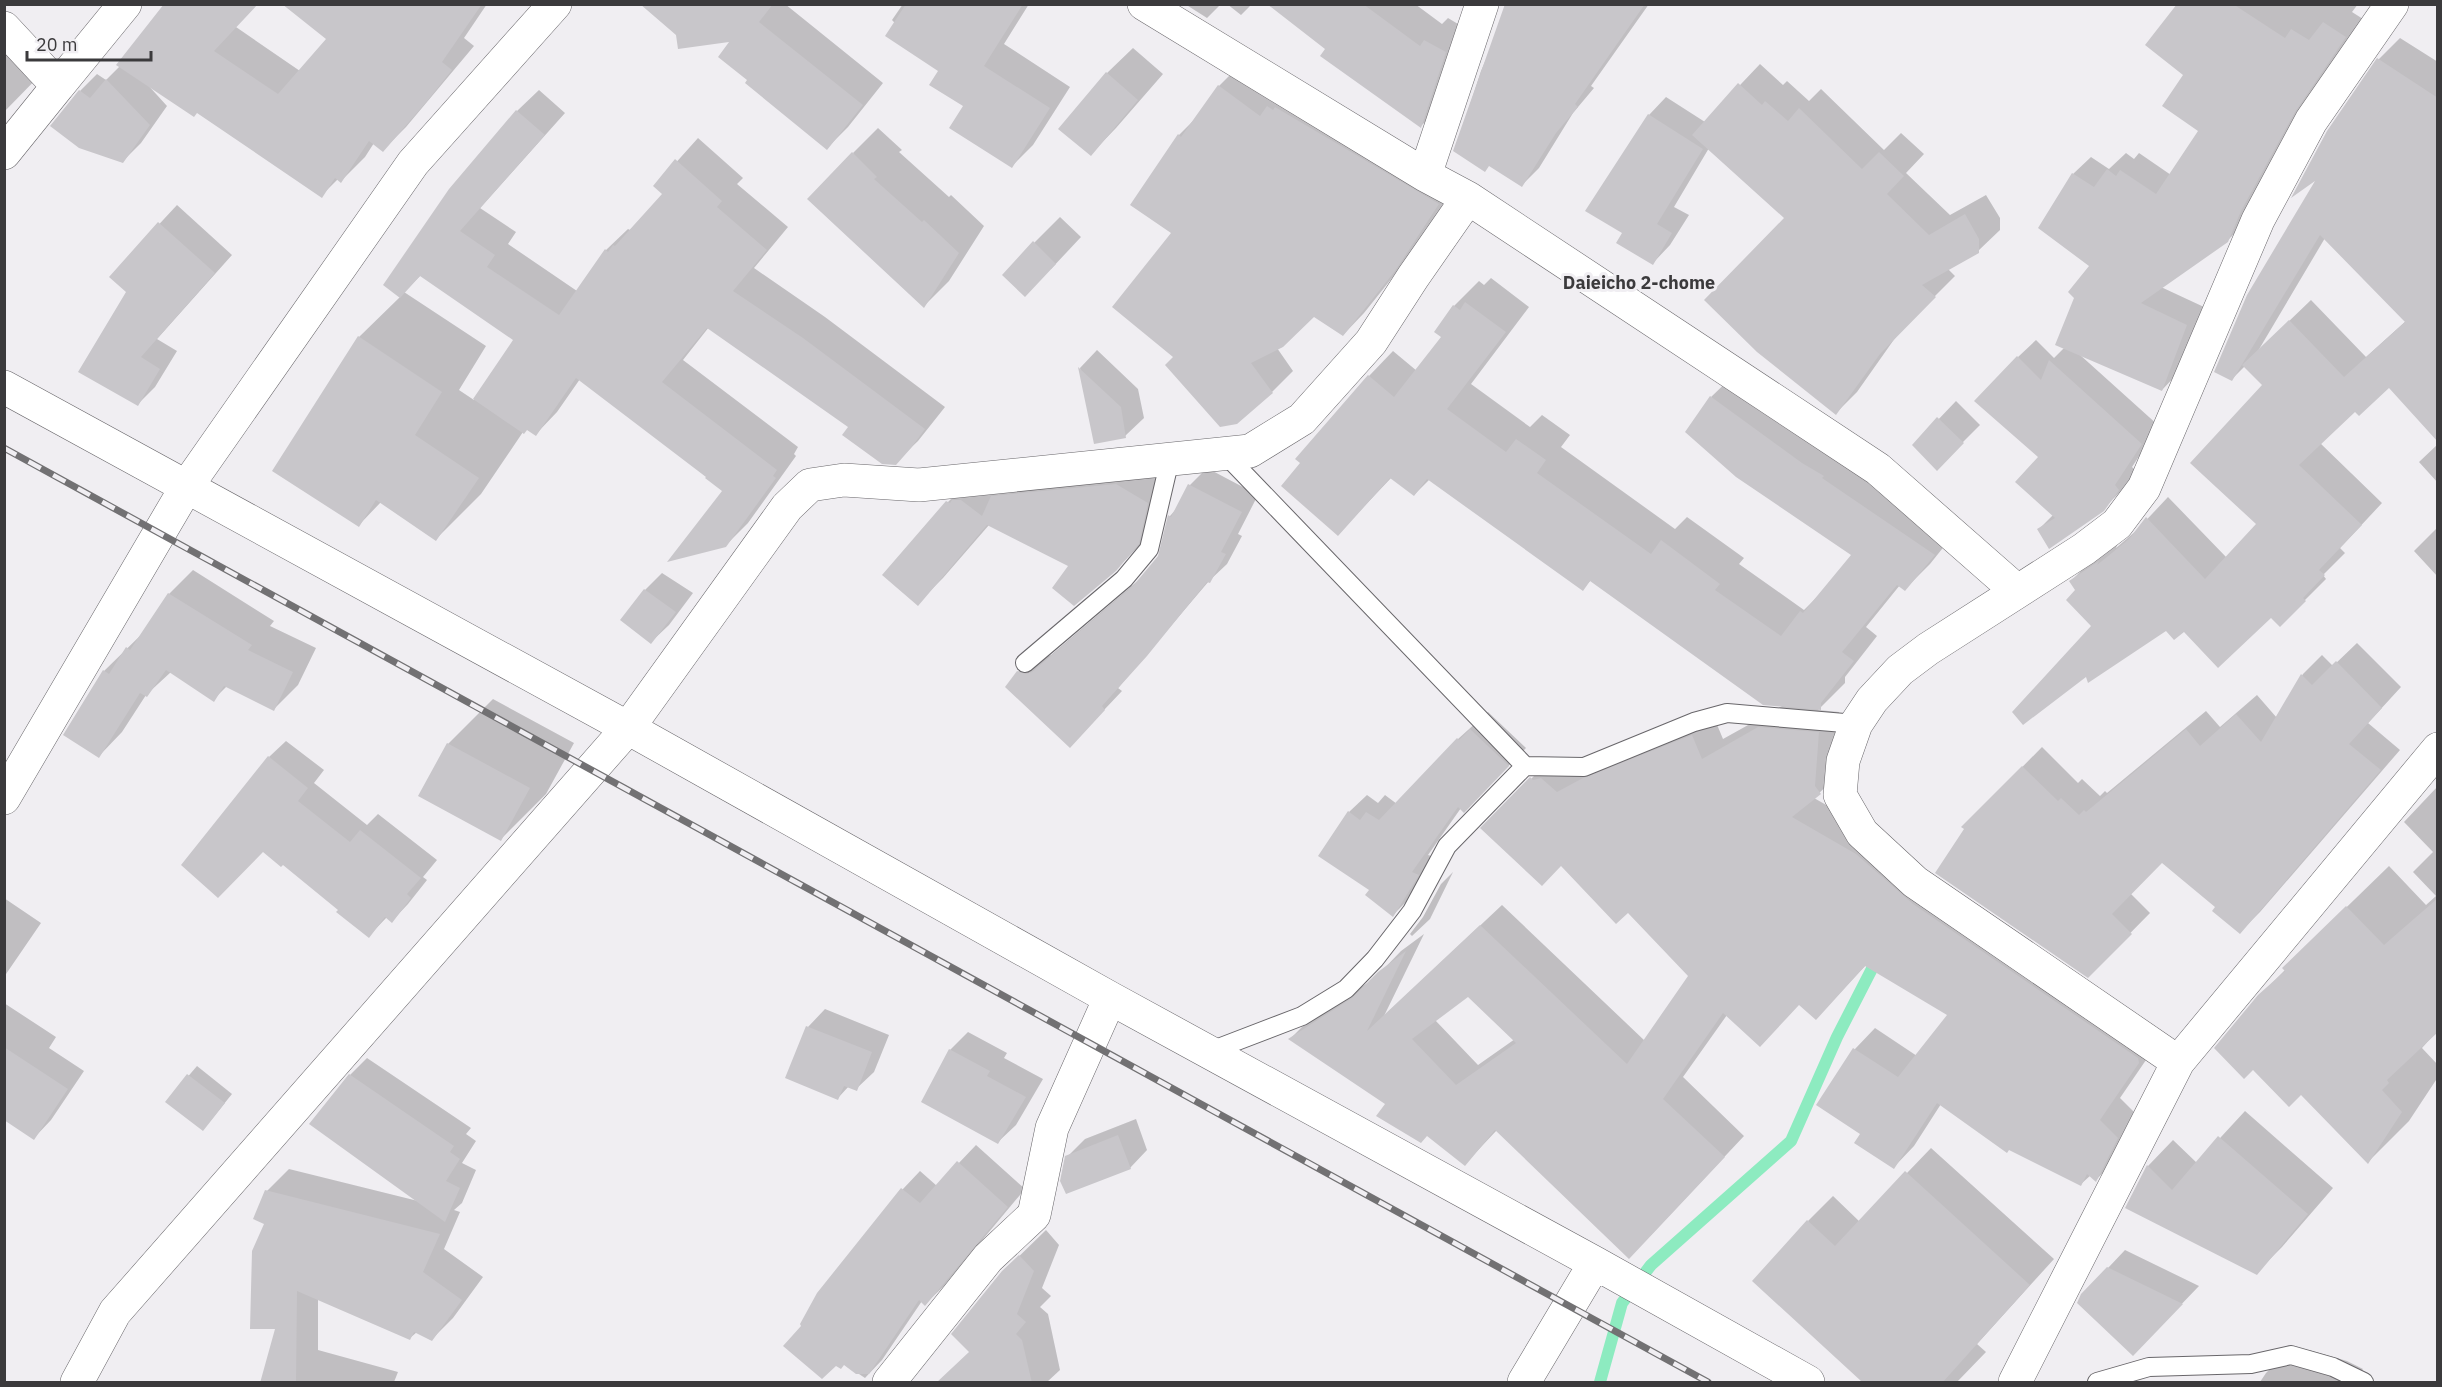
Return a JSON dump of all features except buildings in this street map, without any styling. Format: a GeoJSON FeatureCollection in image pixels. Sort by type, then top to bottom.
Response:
{"type":"FeatureCollection","features":[{"type":"Feature","properties":{"kind":"street"},"geometry":{"type":"LineString","coordinates":[[4,153],[125,4]]}},
{"type":"Feature","properties":{"kind":"street"},"geometry":{"type":"LineString","coordinates":[[4,798],[187,486],[413,163],[555,4]]}},
{"type":"Feature","properties":{"kind":"street"},"geometry":{"type":"LineString","coordinates":[[1144,4],[1425,175],[1468,198],[1878,469],[2017,591]]}},
{"type":"Feature","properties":{"kind":"street"},"geometry":{"type":"LineString","coordinates":[[1425,175],[1482,4]]}},
{"type":"Feature","properties":{"kind":"street"},"geometry":{"type":"LineString","coordinates":[[2178,1062],[1916,882],[1862,833],[1840,795],[1843,761],[1856,724],[1872,700],[1900,670],[1928,649],[2084,549],[2117,524],[2144,488],[2258,220],[2310,121],[2392,4]]}},
{"type":"Feature","properties":{"kind":"street"},"geometry":{"type":"LineString","coordinates":[[4,28],[58,86]]}},
{"type":"Feature","properties":{"kind":"street"},"geometry":{"type":"LineString","coordinates":[[77,1383],[116,1312],[628,728],[786,507],[810,485],[844,480],[919,485],[1250,451],[1302,419],[1371,342],[1468,198]]}},
{"type":"Feature","properties":{"kind":"street"},"geometry":{"type":"LineString","coordinates":[[4,387],[628,728],[1110,998],[1596,1263],[1808,1383]]}},
{"type":"Feature","properties":{"kind":"street"},"geometry":{"type":"LineString","coordinates":[[2015,1383],[2178,1062],[2438,749]]}},
{"type":"Feature","properties":{"kind":"street"},"geometry":{"type":"LineString","coordinates":[[889,1383],[988,1258],[1034,1215],[1052,1128],[1110,998]]}},
{"type":"Feature","properties":{"kind":"street"},"geometry":{"type":"LineString","coordinates":[[1524,1383],[1596,1263]]}},
{"type":"Feature","properties":{"kind":"lane"},"geometry":{"type":"LineString","coordinates":[[1224,453],[1526,766]]}},
{"type":"Feature","properties":{"kind":"lane"},"geometry":{"type":"LineString","coordinates":[[1025,663],[1124,579],[1149,549],[1170,459]]}},
{"type":"Feature","properties":{"kind":"lane"},"geometry":{"type":"LineString","coordinates":[[1208,1052],[1302,1016],[1346,989],[1375,959],[1412,912],[1447,846],[1526,766],[1584,766],[1694,722],[1726,713],[1856,724]]}},
{"type":"Feature","properties":{"kind":"lane"},"geometry":{"type":"LineString","coordinates":[[2097,1383],[2149,1367],[2251,1364],[2291,1355],[2333,1367],[2364,1383]]}},
{"type":"Feature","properties":{"kind":"waterway"},"geometry":{"type":"LineString","coordinates":[[1600,1382],[1622,1303],[1651,1265],[1791,1141],[1837,1037],[1878,957]]}},
{"type":"Feature","properties":{"kind":"railway"},"geometry":{"type":"LineString","coordinates":[[4,448],[1708,1382]]}},
{"type":"Feature","properties":{"kind":"district","name":"Daieicho 2-chome"},"geometry":{"type":"Point","coordinates":[1639,283]}}]}
